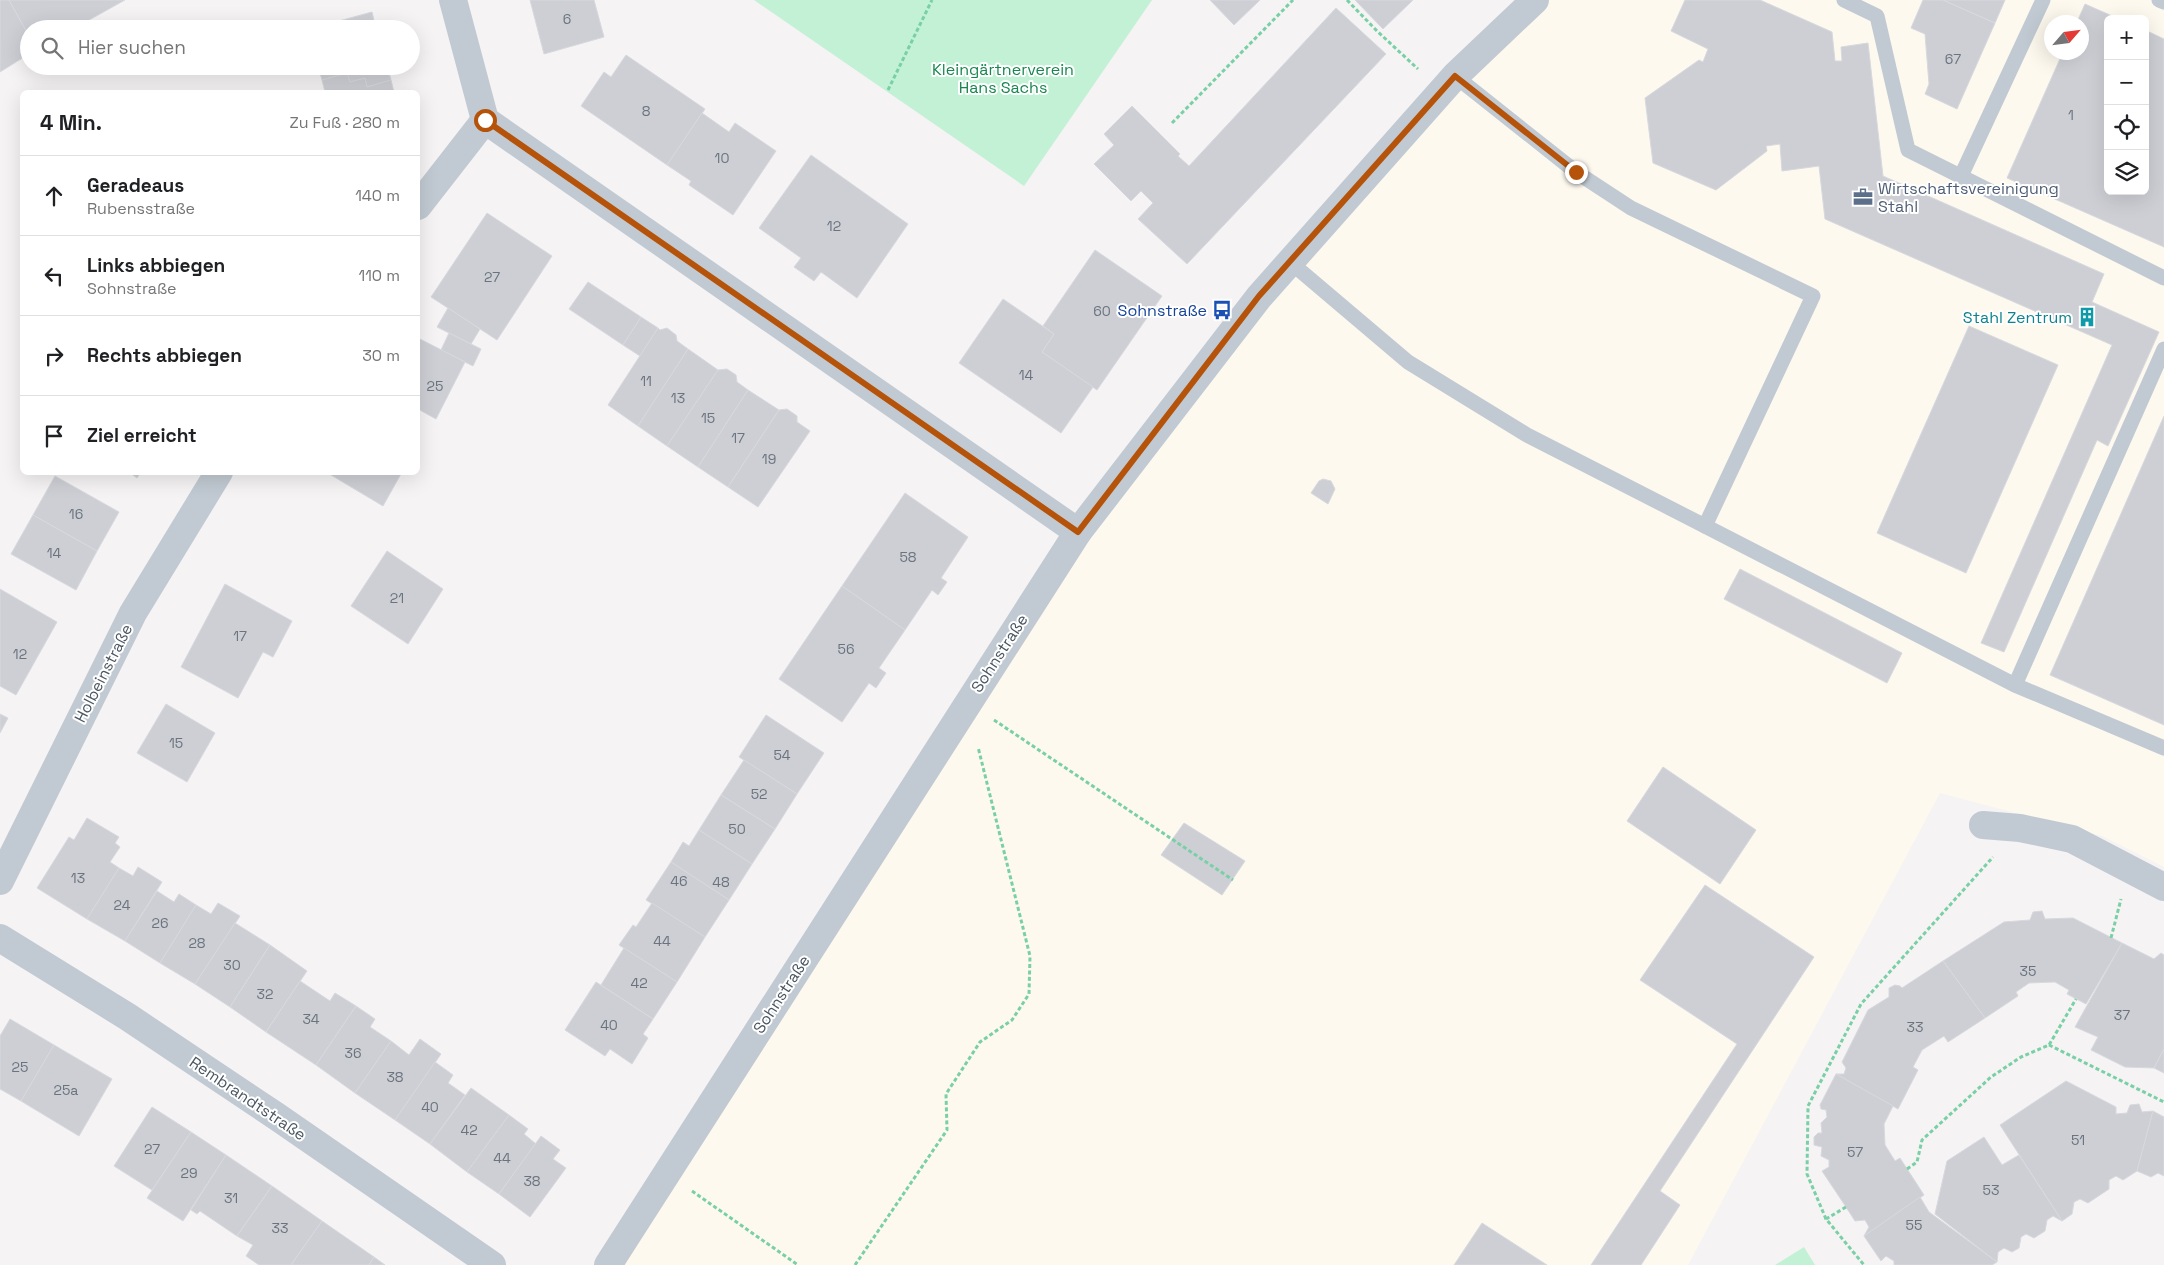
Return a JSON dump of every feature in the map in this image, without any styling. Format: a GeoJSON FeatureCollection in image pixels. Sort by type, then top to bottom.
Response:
{"type":"FeatureCollection","features":[{"type":"Feature","properties":{"kind":"street"},"geometry":{"type":"LineString","coordinates":[[453,0],[485,120],[1078,532]]}},
{"type":"Feature","properties":{"kind":"street","name":"Sohnstraße"},"geometry":{"type":"LineString","coordinates":[[608,1265],[967,702],[1078,532],[1213,358],[1233,329],[1290,262],[1449,84],[1535,0]]}},
{"type":"Feature","properties":{"kind":"street"},"geometry":{"type":"LineString","coordinates":[[420,203],[485,120]]}},
{"type":"Feature","properties":{"kind":"street","name":"Holbeinstraße"},"geometry":{"type":"LineString","coordinates":[[0,881],[134,613],[217,475]]}},
{"type":"Feature","properties":{"kind":"street"},"geometry":{"type":"LineString","coordinates":[[1983,825],[2020,828],[2072,839],[2164,887]]}},
{"type":"Feature","properties":{"kind":"street","name":"Rembrandtstraße"},"geometry":{"type":"LineString","coordinates":[[0,938],[128,1017],[492,1265]]}},
{"type":"Feature","properties":{"kind":"lane"},"geometry":{"type":"LineString","coordinates":[[1844,0],[1877,16],[1908,150],[2164,278]]}},
{"type":"Feature","properties":{"kind":"lane"},"geometry":{"type":"LineString","coordinates":[[1961,176],[2043,0]]}},
{"type":"Feature","properties":{"kind":"lane"},"geometry":{"type":"LineString","coordinates":[[2159,0],[2164,2]]}},
{"type":"Feature","properties":{"kind":"lane"},"geometry":{"type":"LineString","coordinates":[[1449,84],[1631,208],[1813,296],[1705,526]]}},
{"type":"Feature","properties":{"kind":"lane"},"geometry":{"type":"LineString","coordinates":[[1290,262],[1408,362],[1527,435],[2015,685],[2164,748]]}},
{"type":"Feature","properties":{"kind":"lane"},"geometry":{"type":"LineString","coordinates":[[2015,685],[2164,348]]}},
{"type":"Feature","properties":{"kind":"path"},"geometry":{"type":"LineString","coordinates":[[888,90],[932,0]]}},
{"type":"Feature","properties":{"kind":"path"},"geometry":{"type":"LineString","coordinates":[[1172,123],[1293,0]]}},
{"type":"Feature","properties":{"kind":"path"},"geometry":{"type":"LineString","coordinates":[[1348,0],[1377,31],[1449,84]]}},
{"type":"Feature","properties":{"kind":"path"},"geometry":{"type":"LineString","coordinates":[[967,702],[1233,880]]}},
{"type":"Feature","properties":{"kind":"path"},"geometry":{"type":"LineString","coordinates":[[855,1265],[946,1130],[946,1094],[980,1042],[1012,1020],[1029,994],[1030,956],[967,702]]}},
{"type":"Feature","properties":{"kind":"path"},"geometry":{"type":"LineString","coordinates":[[1864,1265],[1826,1220],[1807,1174],[1808,1106],[1861,1004],[2020,828]]}},
{"type":"Feature","properties":{"kind":"path"},"geometry":{"type":"LineString","coordinates":[[2111,938],[2129,869]]}},
{"type":"Feature","properties":{"kind":"path"},"geometry":{"type":"LineString","coordinates":[[1907,1169],[1917,1162],[1922,1140],[1991,1077],[2021,1057],[2049,1045],[2076,999]]}},
{"type":"Feature","properties":{"kind":"path"},"geometry":{"type":"LineString","coordinates":[[2049,1045],[2164,1102]]}},
{"type":"Feature","properties":{"kind":"path"},"geometry":{"type":"LineString","coordinates":[[666,1174],[798,1265]]}},
{"type":"Feature","properties":{"kind":"path"},"geometry":{"type":"LineString","coordinates":[[1826,1220],[1846,1207]]}},
{"type":"Feature","properties":{"kind":"shaded area"},"geometry":{"type":"Polygon","coordinates":[[[1529,0],[2164,0],[2164,867],[2102,836],[1940,793],[1688,1265],[622,1265],[1090,536],[1239,326],[1529,0]]]}},
{"type":"Feature","properties":{"kind":"green space","name":"Kleingärtnerverein Hans Sachs"},"geometry":{"type":"Polygon","coordinates":[[[754,0],[1152,0],[1024,186],[754,0]]]}},
{"type":"Feature","properties":{"kind":"green space"},"geometry":{"type":"Polygon","coordinates":[[[1804,1247],[1815,1265],[1775,1265],[1804,1247]]]}},
{"type":"Feature","properties":{"kind":"building"},"geometry":{"type":"Polygon","coordinates":[[[0,0],[9,0],[20,20],[20,60],[0,72],[0,0]]]}},
{"type":"Feature","properties":{"kind":"building"},"geometry":{"type":"Polygon","coordinates":[[[9,0],[125,0],[89,20],[20,20],[9,0]]]}},
{"type":"Feature","properties":{"kind":"building"},"geometry":{"type":"Polygon","coordinates":[[[530,0],[594,0],[604,37],[544,54],[530,0]]]}},
{"type":"Feature","properties":{"kind":"building"},"geometry":{"type":"Polygon","coordinates":[[[1210,0],[1260,0],[1234,25],[1210,0]]]}},
{"type":"Feature","properties":{"kind":"building"},"geometry":{"type":"Polygon","coordinates":[[[1355,0],[1413,0],[1383,29],[1355,0]]]}},
{"type":"Feature","properties":{"kind":"building","name":"Stahl Zentrum"},"geometry":{"type":"Polygon","coordinates":[[[1685,0],[1760,0],[1832,32],[1835,61],[1842,61],[1841,47],[1868,43],[1883,176],[2104,274],[2092,302],[2159,332],[2108,446],[2097,440],[2004,652],[1981,643],[2112,345],[1825,219],[1819,166],[1782,171],[1780,144],[1766,146],[1767,151],[1716,190],[1653,163],[1645,98],[1699,60],[1703,62],[1708,49],[1671,31],[1685,0]]]}},
{"type":"Feature","properties":{"kind":"building"},"geometry":{"type":"Polygon","coordinates":[[[1923,0],[1943,0],[1995,23],[1957,109],[1925,94],[1929,84],[1925,34],[1911,28],[1923,0]]]}},
{"type":"Feature","properties":{"kind":"building"},"geometry":{"type":"Polygon","coordinates":[[[1943,0],[2005,0],[1995,23],[1943,0]]]}},
{"type":"Feature","properties":{"kind":"building"},"geometry":{"type":"Polygon","coordinates":[[[2085,4],[2110,15],[2104,15],[2104,195],[2149,195],[2149,32],[2164,39],[2164,247],[2007,178],[2059,60],[2089,60],[2089,15],[2080,15],[2085,4]]]}},
{"type":"Feature","properties":{"kind":"building"},"geometry":{"type":"Polygon","coordinates":[[[1336,8],[1386,54],[1187,264],[1138,219],[1153,203],[1141,191],[1131,201],[1094,164],[1114,145],[1104,134],[1132,106],[1180,154],[1178,156],[1189,166],[1336,8]]]}},
{"type":"Feature","properties":{"kind":"building"},"geometry":{"type":"Polygon","coordinates":[[[372,12],[374,20],[343,20],[372,12]]]}},
{"type":"Feature","properties":{"kind":"building"},"geometry":{"type":"Polygon","coordinates":[[[626,55],[705,109],[667,165],[581,106],[604,72],[611,77],[626,55]]]}},
{"type":"Feature","properties":{"kind":"building"},"geometry":{"type":"Polygon","coordinates":[[[321,75],[340,75],[322,80],[321,75]]]}},
{"type":"Feature","properties":{"kind":"building"},"geometry":{"type":"Polygon","coordinates":[[[348,75],[390,75],[391,80],[367,87],[365,78],[350,82],[348,75]]]}},
{"type":"Feature","properties":{"kind":"building"},"geometry":{"type":"Polygon","coordinates":[[[348,75],[350,82],[365,78],[367,87],[391,80],[394,90],[324,90],[322,80],[348,75]]]}},
{"type":"Feature","properties":{"kind":"building"},"geometry":{"type":"Polygon","coordinates":[[[702,113],[729,132],[735,123],[776,151],[733,215],[689,185],[691,181],[667,165],[702,113]]]}},
{"type":"Feature","properties":{"kind":"building"},"geometry":{"type":"Polygon","coordinates":[[[811,155],[908,224],[857,298],[821,272],[814,281],[794,267],[801,258],[759,228],[811,155]]]}},
{"type":"Feature","properties":{"kind":"building"},"geometry":{"type":"Polygon","coordinates":[[[487,213],[552,256],[497,340],[431,297],[487,213]]]}},
{"type":"Feature","properties":{"kind":"building"},"geometry":{"type":"Polygon","coordinates":[[[1095,250],[1162,296],[1097,390],[1042,352],[1054,334],[1043,326],[1095,250]]]}},
{"type":"Feature","properties":{"kind":"building"},"geometry":{"type":"Polygon","coordinates":[[[588,282],[641,317],[623,345],[569,309],[588,282]]]}},
{"type":"Feature","properties":{"kind":"building"},"geometry":{"type":"Polygon","coordinates":[[[1003,299],[1054,334],[1042,352],[1093,387],[1061,433],[959,363],[1003,299]]]}},
{"type":"Feature","properties":{"kind":"building"},"geometry":{"type":"Polygon","coordinates":[[[448,308],[480,329],[471,344],[437,327],[448,308]]]}},
{"type":"Feature","properties":{"kind":"building"},"geometry":{"type":"Polygon","coordinates":[[[641,317],[658,328],[640,356],[623,345],[641,317]]]}},
{"type":"Feature","properties":{"kind":"building"},"geometry":{"type":"Polygon","coordinates":[[[1969,326],[2058,365],[1966,573],[1877,533],[1969,326]]]}},
{"type":"Feature","properties":{"kind":"building"},"geometry":{"type":"Polygon","coordinates":[[[658,328],[660,330],[667,328],[676,335],[677,341],[688,349],[638,426],[608,405],[658,328]]]}},
{"type":"Feature","properties":{"kind":"building"},"geometry":{"type":"Polygon","coordinates":[[[449,333],[481,349],[473,366],[441,350],[449,333]]]}},
{"type":"Feature","properties":{"kind":"building"},"geometry":{"type":"Polygon","coordinates":[[[420,339],[465,362],[436,419],[420,410],[420,339]]]}},
{"type":"Feature","properties":{"kind":"building"},"geometry":{"type":"Polygon","coordinates":[[[688,349],[718,370],[667,446],[638,426],[688,349]]]}},
{"type":"Feature","properties":{"kind":"building"},"geometry":{"type":"Polygon","coordinates":[[[727,369],[736,375],[737,382],[748,390],[698,467],[667,446],[718,370],[727,369]]]}},
{"type":"Feature","properties":{"kind":"building"},"geometry":{"type":"Polygon","coordinates":[[[748,390],[779,410],[728,487],[698,467],[748,390]]]}},
{"type":"Feature","properties":{"kind":"building"},"geometry":{"type":"Polygon","coordinates":[[[787,409],[797,416],[797,422],[810,431],[758,507],[728,487],[779,410],[787,409]]]}},
{"type":"Feature","properties":{"kind":"building"},"geometry":{"type":"Polygon","coordinates":[[[2164,416],[2164,725],[2050,675],[2164,416]]]}},
{"type":"Feature","properties":{"kind":"building"},"geometry":{"type":"Polygon","coordinates":[[[331,475],[400,475],[383,506],[331,475]]]}},
{"type":"Feature","properties":{"kind":"building"},"geometry":{"type":"Polygon","coordinates":[[[55,476],[119,512],[97,551],[33,515],[55,476]]]}},
{"type":"Feature","properties":{"kind":"building"},"geometry":{"type":"Polygon","coordinates":[[[1323,479],[1331,481],[1335,489],[1328,504],[1311,493],[1319,481],[1323,479]]]}},
{"type":"Feature","properties":{"kind":"building"},"geometry":{"type":"Polygon","coordinates":[[[905,493],[968,537],[941,578],[947,582],[938,595],[932,590],[905,630],[842,586],[905,493]]]}},
{"type":"Feature","properties":{"kind":"building"},"geometry":{"type":"Polygon","coordinates":[[[33,515],[97,551],[76,590],[11,554],[33,515]]]}},
{"type":"Feature","properties":{"kind":"building"},"geometry":{"type":"Polygon","coordinates":[[[387,551],[443,589],[408,644],[351,606],[387,551]]]}},
{"type":"Feature","properties":{"kind":"building"},"geometry":{"type":"Polygon","coordinates":[[[1740,569],[1902,653],[1887,683],[1724,599],[1740,569]]]}},
{"type":"Feature","properties":{"kind":"building"},"geometry":{"type":"Polygon","coordinates":[[[225,584],[292,621],[273,657],[263,652],[238,698],[181,667],[225,584]]]}},
{"type":"Feature","properties":{"kind":"building"},"geometry":{"type":"Polygon","coordinates":[[[842,586],[905,630],[879,668],[886,673],[876,688],[869,683],[842,722],[779,679],[842,586]]]}},
{"type":"Feature","properties":{"kind":"building"},"geometry":{"type":"Polygon","coordinates":[[[0,589],[57,622],[16,695],[0,686],[0,589]]]}},
{"type":"Feature","properties":{"kind":"building"},"geometry":{"type":"Polygon","coordinates":[[[166,704],[215,733],[187,782],[137,753],[166,704]]]}},
{"type":"Feature","properties":{"kind":"building"},"geometry":{"type":"Polygon","coordinates":[[[0,714],[8,718],[0,733],[0,714]]]}},
{"type":"Feature","properties":{"kind":"building"},"geometry":{"type":"Polygon","coordinates":[[[766,715],[824,753],[797,794],[739,757],[766,715]]]}},
{"type":"Feature","properties":{"kind":"building"},"geometry":{"type":"Polygon","coordinates":[[[744,760],[797,794],[775,829],[721,795],[744,760]]]}},
{"type":"Feature","properties":{"kind":"building"},"geometry":{"type":"Polygon","coordinates":[[[1663,767],[1756,830],[1720,884],[1627,821],[1663,767]]]}},
{"type":"Feature","properties":{"kind":"building"},"geometry":{"type":"Polygon","coordinates":[[[721,795],[775,829],[752,864],[699,830],[721,795]]]}},
{"type":"Feature","properties":{"kind":"building"},"geometry":{"type":"Polygon","coordinates":[[[87,818],[119,837],[115,843],[120,847],[110,862],[119,868],[87,919],[37,888],[69,837],[74,840],[87,818]]]}},
{"type":"Feature","properties":{"kind":"building"},"geometry":{"type":"Polygon","coordinates":[[[1184,823],[1245,861],[1222,895],[1161,855],[1184,823]]]}},
{"type":"Feature","properties":{"kind":"building"},"geometry":{"type":"Polygon","coordinates":[[[699,830],[752,864],[729,900],[671,862],[683,842],[689,846],[699,830]]]}},
{"type":"Feature","properties":{"kind":"building"},"geometry":{"type":"Polygon","coordinates":[[[671,862],[729,900],[705,937],[646,900],[671,862]]]}},
{"type":"Feature","properties":{"kind":"building"},"geometry":{"type":"Polygon","coordinates":[[[138,867],[162,882],[125,941],[87,919],[119,868],[133,876],[138,867]]]}},
{"type":"Feature","properties":{"kind":"building"},"geometry":{"type":"Polygon","coordinates":[[[1705,885],[1814,957],[1660,1191],[1680,1205],[1641,1265],[1591,1265],[1737,1044],[1640,980],[1705,885]]]}},
{"type":"Feature","properties":{"kind":"building"},"geometry":{"type":"Polygon","coordinates":[[[157,891],[174,902],[179,894],[196,905],[160,963],[125,941],[157,891]]]}},
{"type":"Feature","properties":{"kind":"building"},"geometry":{"type":"Polygon","coordinates":[[[218,903],[240,916],[195,984],[160,963],[196,905],[211,914],[218,903]]]}},
{"type":"Feature","properties":{"kind":"building"},"geometry":{"type":"Polygon","coordinates":[[[652,903],[705,937],[677,982],[619,945],[633,925],[636,927],[652,903]]]}},
{"type":"Feature","properties":{"kind":"building"},"geometry":{"type":"Polygon","coordinates":[[[2042,911],[2045,919],[2073,918],[2122,943],[2086,1004],[2067,994],[2069,990],[2055,982],[2029,983],[2016,992],[2018,996],[1985,1018],[1943,961],[2004,922],[2030,920],[2033,912],[2042,911]]]}},
{"type":"Feature","properties":{"kind":"building"},"geometry":{"type":"Polygon","coordinates":[[[235,923],[270,945],[230,1007],[195,984],[235,923]]]}},
{"type":"Feature","properties":{"kind":"building"},"geometry":{"type":"Polygon","coordinates":[[[2122,943],[2154,959],[2161,953],[2164,955],[2164,1049],[2154,1068],[2125,1067],[2091,1050],[2098,1037],[2075,1027],[2122,943]]]}},
{"type":"Feature","properties":{"kind":"building"},"geometry":{"type":"Polygon","coordinates":[[[270,945],[307,971],[266,1032],[230,1007],[270,945]]]}},
{"type":"Feature","properties":{"kind":"building"},"geometry":{"type":"Polygon","coordinates":[[[624,948],[677,982],[653,1019],[601,985],[624,948]]]}},
{"type":"Feature","properties":{"kind":"building"},"geometry":{"type":"Polygon","coordinates":[[[1943,961],[1985,1018],[1948,1042],[1944,1036],[1922,1050],[1913,1067],[1918,1070],[1898,1109],[1836,1074],[1844,1074],[1846,1068],[1842,1062],[1868,1010],[1889,997],[1889,988],[1895,985],[1902,988],[1943,961]]]}},
{"type":"Feature","properties":{"kind":"building"},"geometry":{"type":"Polygon","coordinates":[[[300,981],[330,1001],[335,993],[356,1006],[316,1065],[266,1032],[300,981]]]}},
{"type":"Feature","properties":{"kind":"building"},"geometry":{"type":"Polygon","coordinates":[[[596,982],[653,1019],[643,1034],[648,1038],[632,1064],[610,1049],[605,1056],[565,1030],[596,982]]]}},
{"type":"Feature","properties":{"kind":"building"},"geometry":{"type":"Polygon","coordinates":[[[356,1006],[375,1019],[370,1027],[391,1041],[355,1093],[316,1065],[356,1006]]]}},
{"type":"Feature","properties":{"kind":"building"},"geometry":{"type":"Polygon","coordinates":[[[10,1019],[54,1045],[21,1101],[0,1089],[0,1036],[10,1019]]]}},
{"type":"Feature","properties":{"kind":"building"},"geometry":{"type":"Polygon","coordinates":[[[420,1039],[441,1054],[395,1120],[355,1093],[391,1041],[409,1055],[420,1039]]]}},
{"type":"Feature","properties":{"kind":"building"},"geometry":{"type":"Polygon","coordinates":[[[54,1045],[112,1079],[79,1136],[21,1101],[54,1045]]]}},
{"type":"Feature","properties":{"kind":"building"},"geometry":{"type":"Polygon","coordinates":[[[2164,1049],[2164,1073],[2154,1068],[2164,1049]]]}},
{"type":"Feature","properties":{"kind":"building"},"geometry":{"type":"Polygon","coordinates":[[[435,1062],[453,1075],[448,1083],[465,1095],[430,1144],[395,1120],[435,1062]]]}},
{"type":"Feature","properties":{"kind":"building"},"geometry":{"type":"Polygon","coordinates":[[[1836,1074],[1893,1106],[1884,1124],[1885,1145],[1895,1161],[1900,1158],[1924,1195],[1864,1236],[1869,1227],[1865,1220],[1855,1221],[1822,1171],[1829,1167],[1829,1160],[1821,1156],[1822,1147],[1814,1145],[1814,1137],[1818,1133],[1822,1133],[1821,1123],[1827,1117],[1826,1110],[1821,1109],[1820,1105],[1836,1074]]]}},
{"type":"Feature","properties":{"kind":"building"},"geometry":{"type":"Polygon","coordinates":[[[2066,1081],[2116,1107],[2116,1114],[2127,1113],[2130,1105],[2139,1104],[2142,1112],[2153,1111],[2137,1171],[2123,1180],[2116,1176],[2109,1180],[2109,1189],[2088,1203],[2080,1199],[2074,1202],[2072,1214],[2062,1221],[2000,1125],[2066,1081]]]}},
{"type":"Feature","properties":{"kind":"building"},"geometry":{"type":"Polygon","coordinates":[[[471,1088],[509,1115],[467,1172],[430,1144],[471,1088]]]}},
{"type":"Feature","properties":{"kind":"building"},"geometry":{"type":"Polygon","coordinates":[[[152,1107],[191,1132],[152,1190],[114,1166],[152,1107]]]}},
{"type":"Feature","properties":{"kind":"building"},"geometry":{"type":"Polygon","coordinates":[[[2153,1111],[2164,1117],[2164,1176],[2158,1173],[2151,1177],[2137,1171],[2153,1111]]]}},
{"type":"Feature","properties":{"kind":"building"},"geometry":{"type":"Polygon","coordinates":[[[509,1115],[528,1129],[524,1134],[536,1144],[499,1194],[467,1172],[509,1115]]]}},
{"type":"Feature","properties":{"kind":"building"},"geometry":{"type":"Polygon","coordinates":[[[191,1132],[226,1155],[183,1221],[147,1198],[191,1132]]]}},
{"type":"Feature","properties":{"kind":"building"},"geometry":{"type":"Polygon","coordinates":[[[541,1136],[560,1150],[553,1159],[566,1168],[530,1217],[499,1194],[541,1136]]]}},
{"type":"Feature","properties":{"kind":"building"},"geometry":{"type":"Polygon","coordinates":[[[1984,1137],[2002,1165],[2019,1155],[2062,1221],[2053,1216],[2047,1220],[2045,1231],[2034,1238],[2026,1234],[2021,1237],[2019,1248],[2012,1252],[2004,1248],[1998,1252],[1997,1262],[1935,1214],[1947,1161],[1984,1137]]]}},
{"type":"Feature","properties":{"kind":"building"},"geometry":{"type":"Polygon","coordinates":[[[226,1155],[272,1186],[237,1236],[200,1211],[197,1214],[191,1210],[226,1155]]]}},
{"type":"Feature","properties":{"kind":"building"},"geometry":{"type":"Polygon","coordinates":[[[272,1186],[322,1221],[291,1265],[259,1265],[246,1256],[253,1245],[237,1236],[272,1186]]]}},
{"type":"Feature","properties":{"kind":"building"},"geometry":{"type":"Polygon","coordinates":[[[1920,1197],[1929,1212],[1997,1262],[1992,1265],[1894,1265],[1894,1261],[1886,1256],[1881,1261],[1864,1236],[1920,1197]]]}},
{"type":"Feature","properties":{"kind":"building"},"geometry":{"type":"Polygon","coordinates":[[[322,1221],[374,1257],[369,1265],[291,1265],[322,1221]]]}},
{"type":"Feature","properties":{"kind":"building"},"geometry":{"type":"Polygon","coordinates":[[[1482,1223],[1547,1265],[1454,1265],[1482,1223]]]}},
{"type":"Feature","properties":{"kind":"building"},"geometry":{"type":"Polygon","coordinates":[[[374,1257],[385,1265],[369,1265],[374,1257]]]}},
{"type":"Feature","properties":{"kind":"place","name":"Wirtschaftsvereinigung Stahl"},"geometry":{"type":"Point","coordinates":[1863,197]}},
{"type":"Feature","properties":{"kind":"place","name":"Sohnstraße"},"geometry":{"type":"Point","coordinates":[1222,310]}},
{"type":"Feature","properties":{"kind":"place","name":"Stahl Zentrum"},"geometry":{"type":"Point","coordinates":[2087,317]}},
{"type":"Feature","properties":{"kind":"route"},"geometry":{"type":"LineString","coordinates":[[485,120],[1078,532],[1259,296],[1455,76],[1576,172]]}}]}
